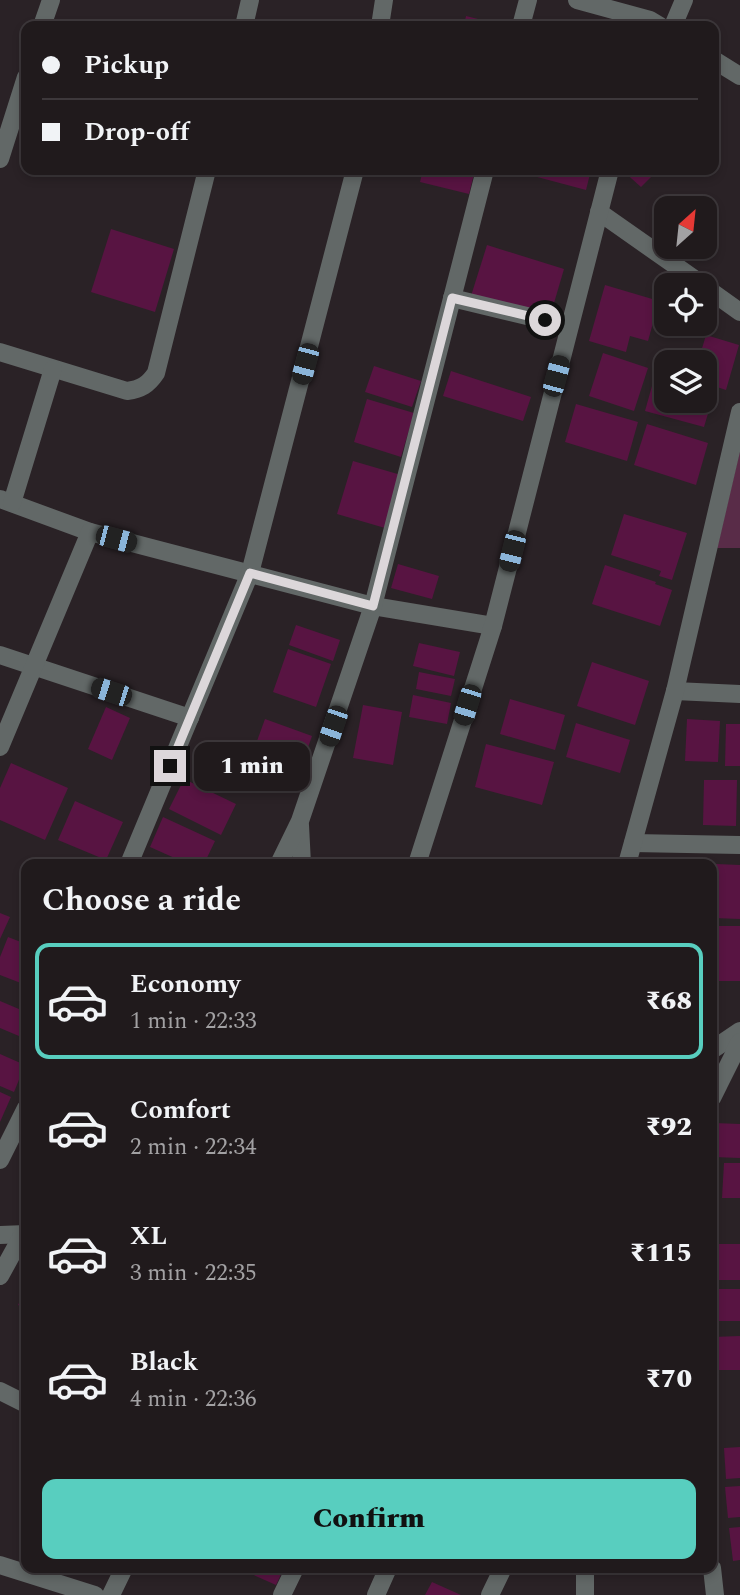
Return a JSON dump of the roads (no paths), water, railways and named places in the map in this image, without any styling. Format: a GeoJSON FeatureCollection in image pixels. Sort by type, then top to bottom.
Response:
{"type":"FeatureCollection","features":[{"type":"Feature","properties":{"kind":"street"},"geometry":{"type":"LineString","coordinates":[[45,21],[51,0]]}},
{"type":"Feature","properties":{"kind":"street"},"geometry":{"type":"LineString","coordinates":[[245,21],[250,0]]}},
{"type":"Feature","properties":{"kind":"street"},"geometry":{"type":"LineString","coordinates":[[381,21],[384,0]]}},
{"type":"Feature","properties":{"kind":"street"},"geometry":{"type":"LineString","coordinates":[[522,21],[528,0]]}},
{"type":"Feature","properties":{"kind":"street"},"geometry":{"type":"LineString","coordinates":[[675,21],[684,0]]}},
{"type":"Feature","properties":{"kind":"street"},"geometry":{"type":"LineString","coordinates":[[582,1],[644,21]]}},
{"type":"Feature","properties":{"kind":"street"},"geometry":{"type":"LineString","coordinates":[[719,63],[740,76]]}},
{"type":"Feature","properties":{"kind":"street"},"geometry":{"type":"LineString","coordinates":[[0,159],[21,93]]}},
{"type":"Feature","properties":{"kind":"street"},"geometry":{"type":"LineString","coordinates":[[0,352],[127,391],[141,389],[150,382],[156,373],[206,175]]}},
{"type":"Feature","properties":{"kind":"street"},"geometry":{"type":"LineString","coordinates":[[131,859],[250,573],[354,175]]}},
{"type":"Feature","properties":{"kind":"street"},"geometry":{"type":"LineString","coordinates":[[281,859],[300,821],[373,606],[484,175]]}},
{"type":"Feature","properties":{"kind":"street"},"geometry":{"type":"LineString","coordinates":[[419,859],[493,626],[609,175]]}},
{"type":"Feature","properties":{"kind":"street"},"geometry":{"type":"LineString","coordinates":[[599,212],[686,273]]}},
{"type":"Feature","properties":{"kind":"street"},"geometry":{"type":"LineString","coordinates":[[717,295],[740,312]]}},
{"type":"Feature","properties":{"kind":"street"},"geometry":{"type":"LineString","coordinates":[[452,298],[569,326]]}},
{"type":"Feature","properties":{"kind":"street"},"geometry":{"type":"LineString","coordinates":[[53,369],[6,501],[90,532],[373,606],[493,626]]}},
{"type":"Feature","properties":{"kind":"street"},"geometry":{"type":"LineString","coordinates":[[628,859],[675,691],[740,412]]}},
{"type":"Feature","properties":{"kind":"street"},"geometry":{"type":"LineString","coordinates":[[0,747],[90,532]]}},
{"type":"Feature","properties":{"kind":"street"},"geometry":{"type":"LineString","coordinates":[[0,655],[190,718]]}},
{"type":"Feature","properties":{"kind":"street"},"geometry":{"type":"LineString","coordinates":[[675,691],[740,694]]}},
{"type":"Feature","properties":{"kind":"street"},"geometry":{"type":"LineString","coordinates":[[300,821],[302,859]]}},
{"type":"Feature","properties":{"kind":"street"},"geometry":{"type":"LineString","coordinates":[[633,843],[740,845]]}},
{"type":"Feature","properties":{"kind":"street"},"geometry":{"type":"LineString","coordinates":[[717,1047],[740,1031]]}},
{"type":"Feature","properties":{"kind":"street"},"geometry":{"type":"LineString","coordinates":[[717,1088],[740,1042]]}},
{"type":"Feature","properties":{"kind":"street"},"geometry":{"type":"LineString","coordinates":[[0,1160],[21,1118]]}},
{"type":"Feature","properties":{"kind":"street"},"geometry":{"type":"LineString","coordinates":[[0,1235],[21,1234]]}},
{"type":"Feature","properties":{"kind":"street"},"geometry":{"type":"LineString","coordinates":[[0,1276],[21,1241]]}},
{"type":"Feature","properties":{"kind":"street"},"geometry":{"type":"LineString","coordinates":[[0,1391],[21,1402]]}},
{"type":"Feature","properties":{"kind":"street"},"geometry":{"type":"LineString","coordinates":[[0,1565],[21,1572]]}},
{"type":"Feature","properties":{"kind":"street"},"geometry":{"type":"LineString","coordinates":[[25,1573],[95,1595]]}},
{"type":"Feature","properties":{"kind":"street"},"geometry":{"type":"LineString","coordinates":[[111,1595],[122,1573]]}},
{"type":"Feature","properties":{"kind":"street"},"geometry":{"type":"LineString","coordinates":[[282,1595],[293,1573]]}},
{"type":"Feature","properties":{"kind":"street"},"geometry":{"type":"LineString","coordinates":[[376,1595],[386,1573]]}},
{"type":"Feature","properties":{"kind":"street"},"geometry":{"type":"LineString","coordinates":[[490,1595],[501,1573]]}},
{"type":"Feature","properties":{"kind":"street"},"geometry":{"type":"LineString","coordinates":[[584,1573],[585,1595]]}},
{"type":"Feature","properties":{"kind":"street"},"geometry":{"type":"LineString","coordinates":[[713,1573],[715,1595]]}}]}
